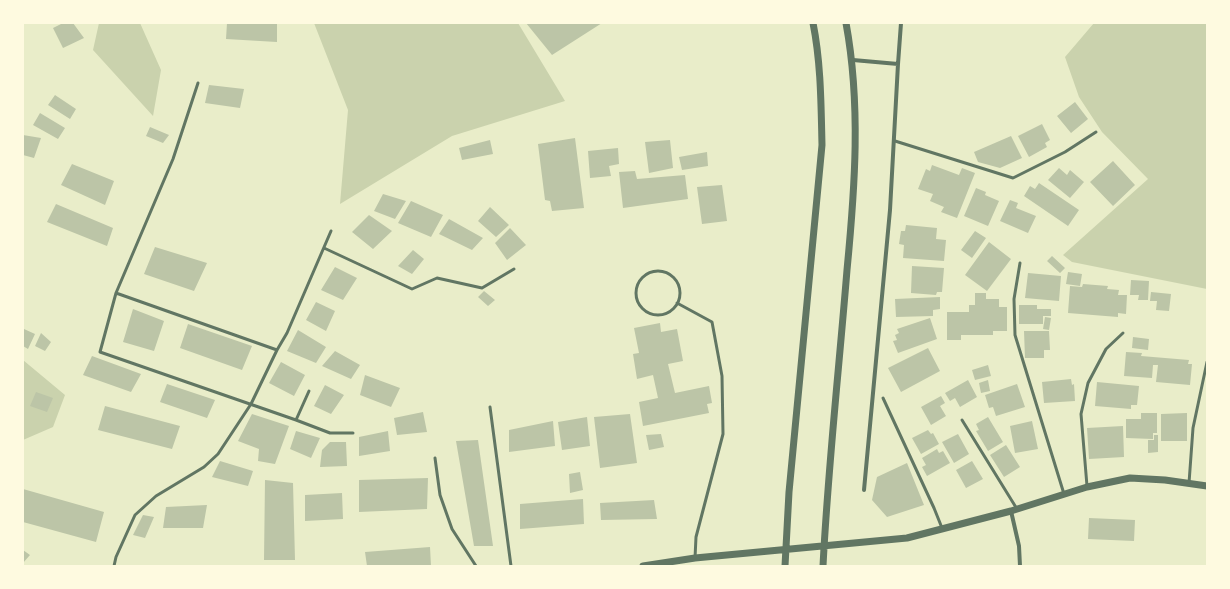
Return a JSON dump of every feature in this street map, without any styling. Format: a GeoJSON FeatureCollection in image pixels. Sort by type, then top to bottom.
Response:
{"type":"FeatureCollection","features":[{"type":"Feature","properties":{"kind":"street"},"geometry":{"type":"LineString","coordinates":[[785,566],[822,145],[821,93],[817,43],[813,23]]}},
{"type":"Feature","properties":{"kind":"street"},"geometry":{"type":"LineString","coordinates":[[823,566],[856,175],[853,60],[846,23]]}},
{"type":"Feature","properties":{"kind":"street"},"geometry":{"type":"LineString","coordinates":[[864,490],[890,210],[901,23]]}},
{"type":"Feature","properties":{"kind":"street"},"geometry":{"type":"LineString","coordinates":[[853,60],[898,64]]}},
{"type":"Feature","properties":{"kind":"street"},"geometry":{"type":"LineString","coordinates":[[643,566],[695,558],[786,551],[907,538],[1014,510],[1087,487],[1130,478],[1148,478],[1207,486]]}},
{"type":"Feature","properties":{"kind":"street"},"geometry":{"type":"LineString","coordinates":[[1014,510],[1020,566]]}},
{"type":"Feature","properties":{"kind":"lane"},"geometry":{"type":"LineString","coordinates":[[198,83],[173,159],[116,293],[100,352],[330,433],[353,433]]}},
{"type":"Feature","properties":{"kind":"lane"},"geometry":{"type":"LineString","coordinates":[[894,141],[1013,178],[1065,152],[1096,132]]}},
{"type":"Feature","properties":{"kind":"lane"},"geometry":{"type":"LineString","coordinates":[[114,566],[116,557],[135,515],[156,496],[204,468],[218,454],[251,404],[277,350],[287,333],[331,232]]}},
{"type":"Feature","properties":{"kind":"lane"},"geometry":{"type":"LineString","coordinates":[[324,248],[412,289],[437,278],[482,288],[514,269]]}},
{"type":"Feature","properties":{"kind":"lane"},"geometry":{"type":"LineString","coordinates":[[1020,263],[1014,299],[1015,335],[1064,494]]}},
{"type":"Feature","properties":{"kind":"lane"},"geometry":{"type":"LineString","coordinates":[[658,270],[672,275],[680,288],[677,303],[673,309],[660,315],[646,312],[637,301],[635,294],[639,280],[650,271],[658,270]]}},
{"type":"Feature","properties":{"kind":"lane"},"geometry":{"type":"LineString","coordinates":[[116,293],[277,350]]}},
{"type":"Feature","properties":{"kind":"lane"},"geometry":{"type":"LineString","coordinates":[[677,303],[712,322],[722,376],[723,434],[696,537],[695,558]]}},
{"type":"Feature","properties":{"kind":"lane"},"geometry":{"type":"LineString","coordinates":[[1087,487],[1081,414],[1084,399],[1088,383],[1106,349],[1122,333]]}},
{"type":"Feature","properties":{"kind":"lane"},"geometry":{"type":"LineString","coordinates":[[1189,483],[1193,428],[1207,362]]}},
{"type":"Feature","properties":{"kind":"lane"},"geometry":{"type":"LineString","coordinates":[[296,420],[309,391]]}},
{"type":"Feature","properties":{"kind":"lane"},"geometry":{"type":"LineString","coordinates":[[883,398],[934,508],[942,530]]}},
{"type":"Feature","properties":{"kind":"lane"},"geometry":{"type":"LineString","coordinates":[[490,407],[511,566]]}},
{"type":"Feature","properties":{"kind":"lane"},"geometry":{"type":"LineString","coordinates":[[962,420],[1014,510]]}},
{"type":"Feature","properties":{"kind":"lane"},"geometry":{"type":"LineString","coordinates":[[435,458],[440,496],[452,529],[476,566]]}},
{"type":"Feature","properties":{"kind":"green space"},"geometry":{"type":"Polygon","coordinates":[[[99,23],[140,23],[161,70],[153,116],[93,50],[99,23]]]}},
{"type":"Feature","properties":{"kind":"green space"},"geometry":{"type":"Polygon","coordinates":[[[314,23],[518,23],[565,101],[452,136],[340,204],[348,110],[314,23]]]}},
{"type":"Feature","properties":{"kind":"green space"},"geometry":{"type":"Polygon","coordinates":[[[1094,23],[1207,23],[1207,289],[1072,262],[1063,255],[1148,179],[1102,132],[1079,97],[1065,57],[1094,23]]]}},
{"type":"Feature","properties":{"kind":"green space"},"geometry":{"type":"Polygon","coordinates":[[[23,360],[65,395],[53,427],[23,440],[23,360]]]}},
{"type":"Feature","properties":{"kind":"building"},"geometry":{"type":"Polygon","coordinates":[[[63,23],[73,23],[84,38],[63,48],[53,28],[63,23]]]}},
{"type":"Feature","properties":{"kind":"building"},"geometry":{"type":"Polygon","coordinates":[[[227,23],[277,23],[277,42],[226,39],[227,23]]]}},
{"type":"Feature","properties":{"kind":"building"},"geometry":{"type":"Polygon","coordinates":[[[526,23],[602,23],[552,55],[526,23]]]}},
{"type":"Feature","properties":{"kind":"building"},"geometry":{"type":"Polygon","coordinates":[[[209,85],[244,89],[240,108],[205,103],[209,85]]]}},
{"type":"Feature","properties":{"kind":"building"},"geometry":{"type":"Polygon","coordinates":[[[55,95],[76,109],[70,119],[48,105],[55,95]]]}},
{"type":"Feature","properties":{"kind":"building"},"geometry":{"type":"Polygon","coordinates":[[[1075,102],[1088,119],[1071,133],[1057,116],[1075,102]]]}},
{"type":"Feature","properties":{"kind":"building"},"geometry":{"type":"Polygon","coordinates":[[[40,113],[65,128],[58,139],[33,125],[40,113]]]}},
{"type":"Feature","properties":{"kind":"building"},"geometry":{"type":"Polygon","coordinates":[[[1042,124],[1050,140],[1045,143],[1047,147],[1029,157],[1018,136],[1042,124]]]}},
{"type":"Feature","properties":{"kind":"building"},"geometry":{"type":"Polygon","coordinates":[[[150,127],[169,135],[163,143],[146,136],[150,127]]]}},
{"type":"Feature","properties":{"kind":"building"},"geometry":{"type":"Polygon","coordinates":[[[23,135],[41,138],[34,158],[23,155],[23,135]]]}},
{"type":"Feature","properties":{"kind":"building"},"geometry":{"type":"Polygon","coordinates":[[[1011,136],[1022,158],[1000,168],[978,162],[974,152],[1011,136]]]}},
{"type":"Feature","properties":{"kind":"building"},"geometry":{"type":"Polygon","coordinates":[[[575,138],[584,208],[552,211],[550,201],[545,200],[538,144],[575,138]]]}},
{"type":"Feature","properties":{"kind":"building"},"geometry":{"type":"Polygon","coordinates":[[[490,140],[493,154],[462,160],[459,148],[490,140]]]}},
{"type":"Feature","properties":{"kind":"building"},"geometry":{"type":"Polygon","coordinates":[[[670,140],[673,168],[649,173],[645,142],[670,140]]]}},
{"type":"Feature","properties":{"kind":"building"},"geometry":{"type":"Polygon","coordinates":[[[618,148],[619,164],[609,166],[611,176],[590,178],[588,151],[618,148]]]}},
{"type":"Feature","properties":{"kind":"building"},"geometry":{"type":"Polygon","coordinates":[[[707,152],[708,166],[682,170],[679,157],[707,152]]]}},
{"type":"Feature","properties":{"kind":"building"},"geometry":{"type":"Polygon","coordinates":[[[1113,161],[1135,185],[1113,206],[1090,182],[1113,161]]]}},
{"type":"Feature","properties":{"kind":"building"},"geometry":{"type":"Polygon","coordinates":[[[72,164],[114,181],[105,205],[61,185],[72,164]]]}},
{"type":"Feature","properties":{"kind":"building"},"geometry":{"type":"Polygon","coordinates":[[[932,165],[959,175],[962,168],[975,173],[957,218],[941,212],[944,207],[930,201],[933,194],[918,189],[926,169],[930,171],[932,165]]]}},
{"type":"Feature","properties":{"kind":"building"},"geometry":{"type":"Polygon","coordinates":[[[1059,168],[1067,175],[1070,170],[1084,182],[1070,198],[1048,180],[1059,168]]]}},
{"type":"Feature","properties":{"kind":"building"},"geometry":{"type":"Polygon","coordinates":[[[635,171],[637,179],[685,175],[688,199],[623,208],[619,172],[635,171]]]}},
{"type":"Feature","properties":{"kind":"building"},"geometry":{"type":"Polygon","coordinates":[[[1039,183],[1079,210],[1068,226],[1024,196],[1030,186],[1035,189],[1039,183]]]}},
{"type":"Feature","properties":{"kind":"building"},"geometry":{"type":"Polygon","coordinates":[[[722,185],[727,221],[702,224],[697,187],[722,185]]]}},
{"type":"Feature","properties":{"kind":"building"},"geometry":{"type":"Polygon","coordinates":[[[976,188],[986,192],[985,195],[999,201],[988,226],[964,216],[976,188]]]}},
{"type":"Feature","properties":{"kind":"building"},"geometry":{"type":"Polygon","coordinates":[[[383,194],[406,201],[395,219],[374,211],[383,194]]]}},
{"type":"Feature","properties":{"kind":"building"},"geometry":{"type":"Polygon","coordinates":[[[1010,200],[1018,203],[1016,208],[1036,216],[1028,233],[1000,221],[1010,200]]]}},
{"type":"Feature","properties":{"kind":"building"},"geometry":{"type":"Polygon","coordinates":[[[411,201],[443,215],[431,237],[398,223],[411,201]]]}},
{"type":"Feature","properties":{"kind":"building"},"geometry":{"type":"Polygon","coordinates":[[[56,204],[113,228],[107,246],[47,222],[56,204]]]}},
{"type":"Feature","properties":{"kind":"building"},"geometry":{"type":"Polygon","coordinates":[[[490,207],[509,225],[496,237],[478,221],[490,207]]]}},
{"type":"Feature","properties":{"kind":"building"},"geometry":{"type":"Polygon","coordinates":[[[369,215],[392,231],[373,249],[352,232],[369,215]]]}},
{"type":"Feature","properties":{"kind":"building"},"geometry":{"type":"Polygon","coordinates":[[[449,219],[483,238],[472,250],[439,234],[449,219]]]}},
{"type":"Feature","properties":{"kind":"building"},"geometry":{"type":"Polygon","coordinates":[[[906,225],[937,228],[936,239],[946,240],[944,261],[903,258],[904,245],[899,244],[901,231],[905,231],[906,225]]]}},
{"type":"Feature","properties":{"kind":"building"},"geometry":{"type":"Polygon","coordinates":[[[510,228],[526,245],[507,260],[495,243],[510,228]]]}},
{"type":"Feature","properties":{"kind":"building"},"geometry":{"type":"Polygon","coordinates":[[[975,231],[986,238],[972,258],[961,250],[975,231]]]}},
{"type":"Feature","properties":{"kind":"building"},"geometry":{"type":"Polygon","coordinates":[[[989,242],[1011,259],[987,291],[965,275],[989,242]]]}},
{"type":"Feature","properties":{"kind":"building"},"geometry":{"type":"Polygon","coordinates":[[[155,247],[207,263],[194,291],[144,274],[155,247]]]}},
{"type":"Feature","properties":{"kind":"building"},"geometry":{"type":"Polygon","coordinates":[[[413,250],[424,259],[412,274],[398,266],[413,250]]]}},
{"type":"Feature","properties":{"kind":"building"},"geometry":{"type":"Polygon","coordinates":[[[1052,256],[1065,268],[1060,273],[1047,261],[1052,256]]]}},
{"type":"Feature","properties":{"kind":"building"},"geometry":{"type":"Polygon","coordinates":[[[912,266],[944,268],[942,292],[937,292],[936,295],[911,293],[912,266]]]}},
{"type":"Feature","properties":{"kind":"building"},"geometry":{"type":"Polygon","coordinates":[[[335,267],[357,278],[343,300],[321,290],[335,267]]]}},
{"type":"Feature","properties":{"kind":"building"},"geometry":{"type":"Polygon","coordinates":[[[1068,272],[1082,274],[1080,286],[1066,284],[1068,272]]]}},
{"type":"Feature","properties":{"kind":"building"},"geometry":{"type":"Polygon","coordinates":[[[1028,273],[1061,276],[1059,301],[1025,298],[1028,273]]]}},
{"type":"Feature","properties":{"kind":"building"},"geometry":{"type":"Polygon","coordinates":[[[1131,280],[1149,281],[1148,300],[1138,300],[1139,295],[1130,295],[1131,280]]]}},
{"type":"Feature","properties":{"kind":"building"},"geometry":{"type":"Polygon","coordinates":[[[1083,284],[1108,286],[1107,289],[1119,290],[1118,295],[1127,295],[1126,314],[1118,313],[1118,317],[1068,313],[1070,286],[1082,287],[1083,284]]]}},
{"type":"Feature","properties":{"kind":"building"},"geometry":{"type":"Polygon","coordinates":[[[484,291],[495,300],[488,306],[478,297],[484,291]]]}},
{"type":"Feature","properties":{"kind":"building"},"geometry":{"type":"Polygon","coordinates":[[[1151,292],[1171,294],[1169,311],[1156,310],[1157,301],[1150,301],[1151,292]]]}},
{"type":"Feature","properties":{"kind":"building"},"geometry":{"type":"Polygon","coordinates":[[[975,293],[986,293],[986,299],[999,299],[999,307],[1007,307],[1007,331],[993,331],[993,335],[961,335],[961,340],[947,340],[947,312],[969,312],[969,305],[975,305],[975,293]]]}},
{"type":"Feature","properties":{"kind":"building"},"geometry":{"type":"Polygon","coordinates":[[[940,297],[940,309],[933,310],[933,316],[896,317],[895,299],[940,297]]]}},
{"type":"Feature","properties":{"kind":"building"},"geometry":{"type":"Polygon","coordinates":[[[316,302],[335,311],[326,331],[306,320],[316,302]]]}},
{"type":"Feature","properties":{"kind":"building"},"geometry":{"type":"Polygon","coordinates":[[[1019,305],[1037,305],[1037,309],[1051,309],[1051,316],[1043,316],[1043,324],[1019,324],[1019,305]]]}},
{"type":"Feature","properties":{"kind":"building"},"geometry":{"type":"Polygon","coordinates":[[[133,309],[164,321],[154,351],[123,342],[133,309]]]}},
{"type":"Feature","properties":{"kind":"building"},"geometry":{"type":"Polygon","coordinates":[[[1045,317],[1051,318],[1049,330],[1043,329],[1045,317]]]}},
{"type":"Feature","properties":{"kind":"building"},"geometry":{"type":"Polygon","coordinates":[[[930,318],[937,339],[898,353],[893,341],[897,340],[895,335],[899,333],[897,329],[930,318]]]}},
{"type":"Feature","properties":{"kind":"building"},"geometry":{"type":"Polygon","coordinates":[[[660,323],[661,332],[677,329],[683,361],[668,364],[675,393],[709,386],[712,403],[707,404],[709,413],[643,426],[639,402],[658,398],[653,375],[637,379],[633,354],[639,353],[634,328],[660,323]]]}},
{"type":"Feature","properties":{"kind":"building"},"geometry":{"type":"Polygon","coordinates":[[[188,324],[252,346],[242,370],[180,348],[188,324]]]}},
{"type":"Feature","properties":{"kind":"building"},"geometry":{"type":"Polygon","coordinates":[[[24,329],[35,334],[28,349],[23,346],[24,329]]]}},
{"type":"Feature","properties":{"kind":"building"},"geometry":{"type":"Polygon","coordinates":[[[298,330],[326,347],[316,363],[287,351],[298,330]]]}},
{"type":"Feature","properties":{"kind":"building"},"geometry":{"type":"Polygon","coordinates":[[[1024,331],[1049,331],[1050,350],[1044,350],[1044,358],[1025,358],[1024,331]]]}},
{"type":"Feature","properties":{"kind":"building"},"geometry":{"type":"Polygon","coordinates":[[[41,333],[51,342],[45,351],[35,346],[41,333]]]}},
{"type":"Feature","properties":{"kind":"building"},"geometry":{"type":"Polygon","coordinates":[[[1133,337],[1149,339],[1148,350],[1132,348],[1133,337]]]}},
{"type":"Feature","properties":{"kind":"building"},"geometry":{"type":"Polygon","coordinates":[[[928,348],[940,371],[901,392],[888,368],[928,348]]]}},
{"type":"Feature","properties":{"kind":"building"},"geometry":{"type":"Polygon","coordinates":[[[335,351],[360,365],[351,379],[322,366],[335,351]]]}},
{"type":"Feature","properties":{"kind":"building"},"geometry":{"type":"Polygon","coordinates":[[[1126,352],[1142,353],[1141,356],[1189,360],[1188,364],[1192,364],[1190,385],[1156,382],[1158,365],[1153,365],[1152,378],[1124,376],[1126,352]]]}},
{"type":"Feature","properties":{"kind":"building"},"geometry":{"type":"Polygon","coordinates":[[[92,356],[141,374],[131,392],[83,375],[92,356]]]}},
{"type":"Feature","properties":{"kind":"building"},"geometry":{"type":"Polygon","coordinates":[[[281,362],[305,375],[294,396],[269,383],[281,362]]]}},
{"type":"Feature","properties":{"kind":"building"},"geometry":{"type":"Polygon","coordinates":[[[988,365],[991,376],[975,380],[972,370],[988,365]]]}},
{"type":"Feature","properties":{"kind":"building"},"geometry":{"type":"Polygon","coordinates":[[[365,375],[400,388],[391,407],[360,395],[365,375]]]}},
{"type":"Feature","properties":{"kind":"building"},"geometry":{"type":"Polygon","coordinates":[[[1071,379],[1072,385],[1074,384],[1075,401],[1044,403],[1042,382],[1071,379]]]}},
{"type":"Feature","properties":{"kind":"building"},"geometry":{"type":"Polygon","coordinates":[[[968,380],[977,397],[960,407],[955,398],[950,401],[945,393],[968,380]]]}},
{"type":"Feature","properties":{"kind":"building"},"geometry":{"type":"Polygon","coordinates":[[[988,380],[990,391],[981,393],[979,383],[988,380]]]}},
{"type":"Feature","properties":{"kind":"building"},"geometry":{"type":"Polygon","coordinates":[[[1097,382],[1139,386],[1137,405],[1131,405],[1131,409],[1095,406],[1097,382]]]}},
{"type":"Feature","properties":{"kind":"building"},"geometry":{"type":"Polygon","coordinates":[[[167,384],[215,400],[207,418],[160,402],[167,384]]]}},
{"type":"Feature","properties":{"kind":"building"},"geometry":{"type":"Polygon","coordinates":[[[1017,384],[1025,407],[996,416],[993,407],[989,408],[985,395],[1017,384]]]}},
{"type":"Feature","properties":{"kind":"building"},"geometry":{"type":"Polygon","coordinates":[[[325,385],[344,395],[331,414],[314,406],[325,385]]]}},
{"type":"Feature","properties":{"kind":"building"},"geometry":{"type":"Polygon","coordinates":[[[36,392],[53,398],[47,412],[30,406],[36,392]]]}},
{"type":"Feature","properties":{"kind":"building"},"geometry":{"type":"Polygon","coordinates":[[[941,396],[945,403],[940,406],[946,416],[931,425],[921,407],[941,396]]]}},
{"type":"Feature","properties":{"kind":"building"},"geometry":{"type":"Polygon","coordinates":[[[105,406],[180,426],[172,449],[98,430],[105,406]]]}},
{"type":"Feature","properties":{"kind":"building"},"geometry":{"type":"Polygon","coordinates":[[[423,412],[427,432],[397,435],[394,418],[423,412]]]}},
{"type":"Feature","properties":{"kind":"building"},"geometry":{"type":"Polygon","coordinates":[[[1141,413],[1157,413],[1157,433],[1153,433],[1153,439],[1126,438],[1126,419],[1141,419],[1141,413]]]}},
{"type":"Feature","properties":{"kind":"building"},"geometry":{"type":"Polygon","coordinates":[[[1187,413],[1187,441],[1161,441],[1161,414],[1187,413]]]}},
{"type":"Feature","properties":{"kind":"building"},"geometry":{"type":"Polygon","coordinates":[[[252,414],[289,426],[275,464],[258,461],[259,449],[238,441],[252,414]]]}},
{"type":"Feature","properties":{"kind":"building"},"geometry":{"type":"Polygon","coordinates":[[[630,414],[637,463],[600,468],[594,417],[630,414]]]}},
{"type":"Feature","properties":{"kind":"building"},"geometry":{"type":"Polygon","coordinates":[[[587,417],[590,446],[562,450],[558,422],[587,417]]]}},
{"type":"Feature","properties":{"kind":"building"},"geometry":{"type":"Polygon","coordinates":[[[988,417],[1003,442],[988,451],[976,431],[979,430],[976,424],[988,417]]]}},
{"type":"Feature","properties":{"kind":"building"},"geometry":{"type":"Polygon","coordinates":[[[553,421],[555,446],[509,452],[509,430],[553,421]]]}},
{"type":"Feature","properties":{"kind":"building"},"geometry":{"type":"Polygon","coordinates":[[[1032,421],[1038,449],[1015,453],[1010,426],[1032,421]]]}},
{"type":"Feature","properties":{"kind":"building"},"geometry":{"type":"Polygon","coordinates":[[[1123,426],[1124,457],[1089,459],[1087,428],[1123,426]]]}},
{"type":"Feature","properties":{"kind":"building"},"geometry":{"type":"Polygon","coordinates":[[[928,430],[931,434],[933,433],[939,444],[921,454],[912,438],[928,430]]]}},
{"type":"Feature","properties":{"kind":"building"},"geometry":{"type":"Polygon","coordinates":[[[296,431],[320,438],[311,458],[290,449],[296,431]]]}},
{"type":"Feature","properties":{"kind":"building"},"geometry":{"type":"Polygon","coordinates":[[[388,431],[390,451],[359,456],[359,437],[388,431]]]}},
{"type":"Feature","properties":{"kind":"building"},"geometry":{"type":"Polygon","coordinates":[[[661,434],[664,447],[649,450],[646,435],[661,434]]]}},
{"type":"Feature","properties":{"kind":"building"},"geometry":{"type":"Polygon","coordinates":[[[958,434],[969,454],[954,463],[942,442],[958,434]]]}},
{"type":"Feature","properties":{"kind":"building"},"geometry":{"type":"Polygon","coordinates":[[[1154,435],[1158,435],[1158,452],[1148,453],[1148,440],[1154,440],[1154,435]]]}},
{"type":"Feature","properties":{"kind":"building"},"geometry":{"type":"Polygon","coordinates":[[[478,440],[493,546],[474,546],[456,441],[478,440]]]}},
{"type":"Feature","properties":{"kind":"building"},"geometry":{"type":"Polygon","coordinates":[[[330,442],[346,442],[347,466],[320,467],[322,450],[330,442]]]}},
{"type":"Feature","properties":{"kind":"building"},"geometry":{"type":"Polygon","coordinates":[[[1006,445],[1020,467],[1004,477],[990,455],[1006,445]]]}},
{"type":"Feature","properties":{"kind":"building"},"geometry":{"type":"Polygon","coordinates":[[[937,449],[939,453],[943,451],[950,463],[927,476],[922,467],[926,465],[922,458],[937,449]]]}},
{"type":"Feature","properties":{"kind":"building"},"geometry":{"type":"Polygon","coordinates":[[[220,461],[253,471],[248,486],[212,477],[220,461]]]}},
{"type":"Feature","properties":{"kind":"building"},"geometry":{"type":"Polygon","coordinates":[[[972,461],[983,479],[966,488],[956,470],[972,461]]]}},
{"type":"Feature","properties":{"kind":"building"},"geometry":{"type":"Polygon","coordinates":[[[907,463],[924,505],[887,517],[872,500],[877,477],[907,463]]]}},
{"type":"Feature","properties":{"kind":"building"},"geometry":{"type":"Polygon","coordinates":[[[580,472],[583,490],[570,493],[569,474],[580,472]]]}},
{"type":"Feature","properties":{"kind":"building"},"geometry":{"type":"Polygon","coordinates":[[[428,478],[427,509],[359,512],[359,480],[428,478]]]}},
{"type":"Feature","properties":{"kind":"building"},"geometry":{"type":"Polygon","coordinates":[[[265,480],[293,483],[295,560],[264,560],[265,480]]]}},
{"type":"Feature","properties":{"kind":"building"},"geometry":{"type":"Polygon","coordinates":[[[23,489],[104,512],[96,542],[23,522],[23,489]]]}},
{"type":"Feature","properties":{"kind":"building"},"geometry":{"type":"Polygon","coordinates":[[[342,493],[343,519],[305,521],[305,495],[342,493]]]}},
{"type":"Feature","properties":{"kind":"building"},"geometry":{"type":"Polygon","coordinates":[[[583,499],[584,524],[520,529],[520,504],[583,499]]]}},
{"type":"Feature","properties":{"kind":"building"},"geometry":{"type":"Polygon","coordinates":[[[654,500],[657,519],[601,520],[600,503],[654,500]]]}},
{"type":"Feature","properties":{"kind":"building"},"geometry":{"type":"Polygon","coordinates":[[[207,505],[203,528],[163,528],[166,507],[207,505]]]}},
{"type":"Feature","properties":{"kind":"building"},"geometry":{"type":"Polygon","coordinates":[[[143,515],[154,517],[145,538],[133,535],[143,515]]]}},
{"type":"Feature","properties":{"kind":"building"},"geometry":{"type":"Polygon","coordinates":[[[1089,518],[1135,520],[1134,541],[1088,539],[1089,518]]]}},
{"type":"Feature","properties":{"kind":"building"},"geometry":{"type":"Polygon","coordinates":[[[430,547],[431,566],[367,566],[365,552],[430,547]]]}},
{"type":"Feature","properties":{"kind":"building"},"geometry":{"type":"Polygon","coordinates":[[[23,550],[30,555],[23,563],[23,550]]]}}]}
